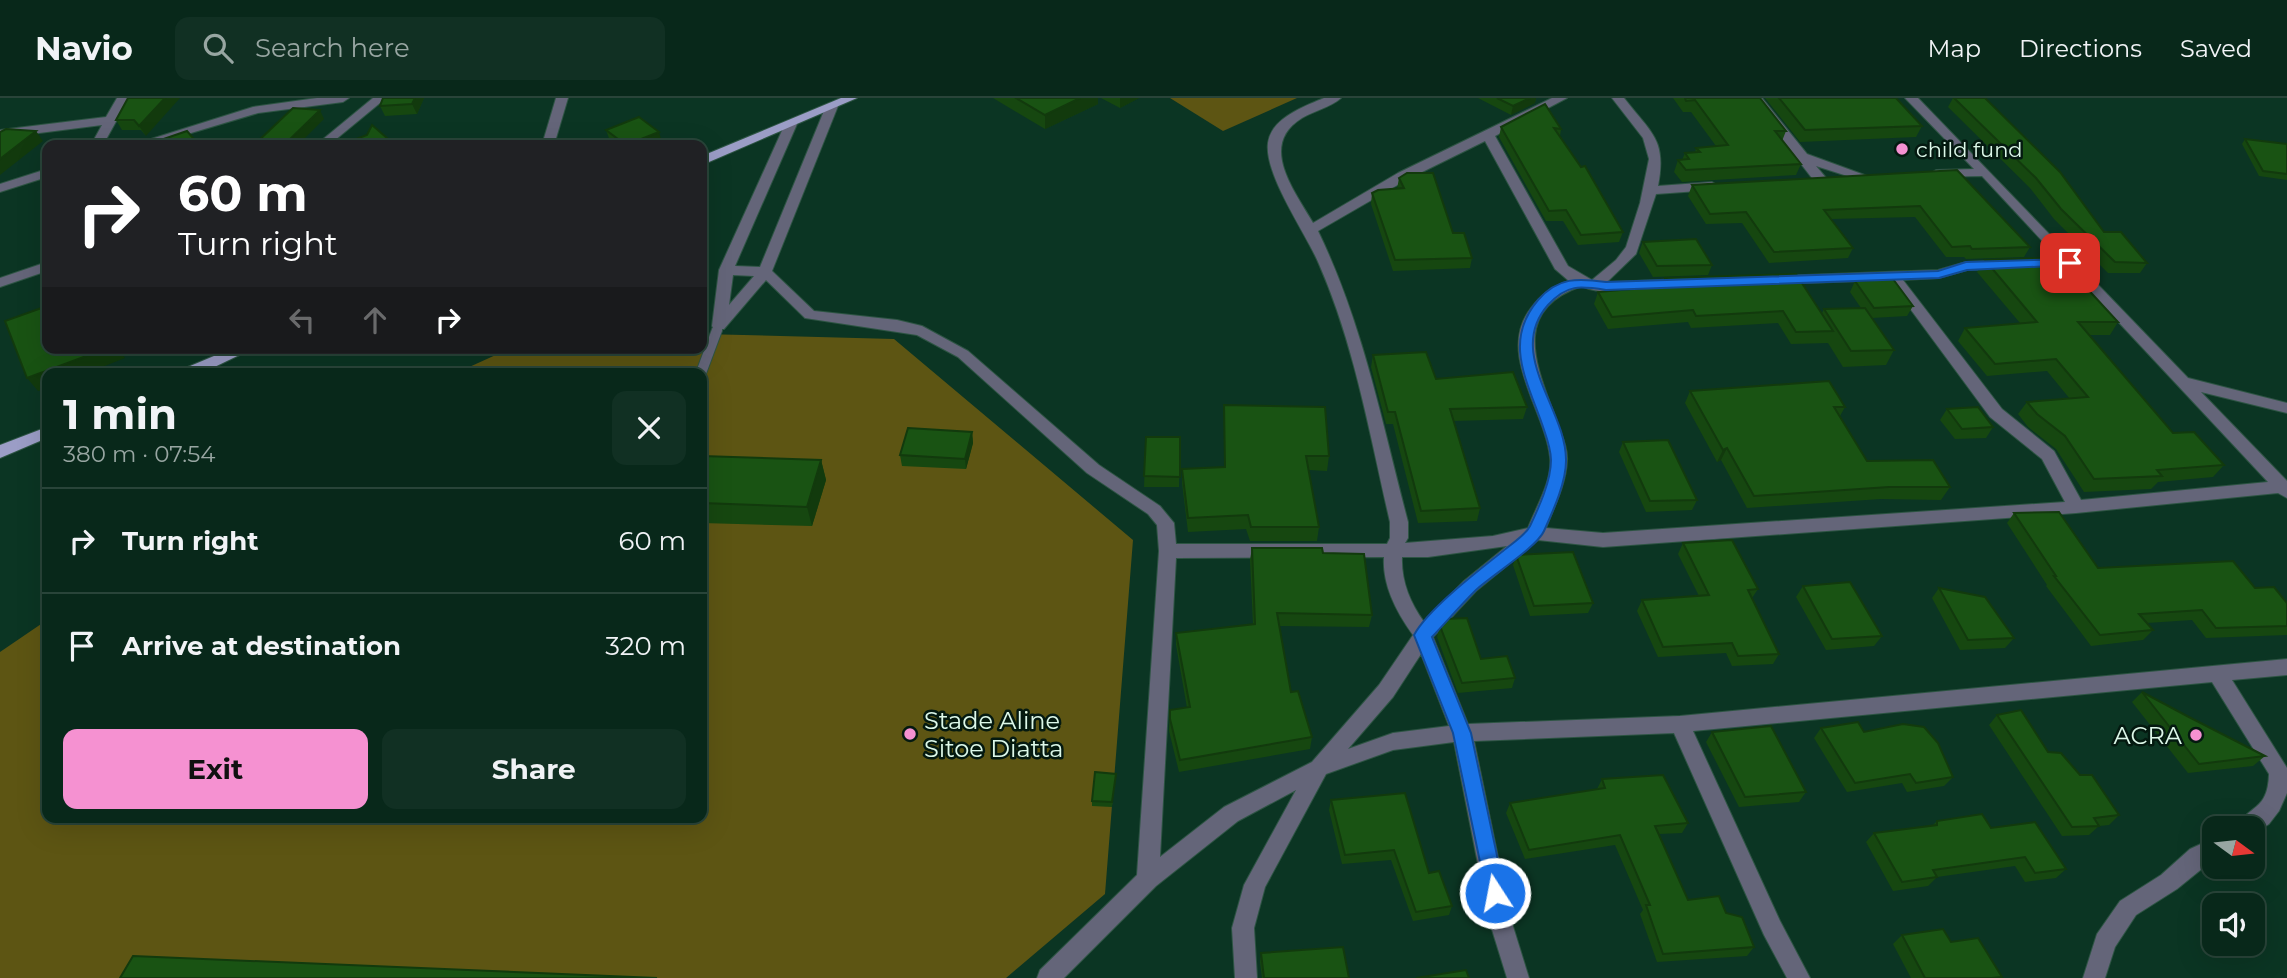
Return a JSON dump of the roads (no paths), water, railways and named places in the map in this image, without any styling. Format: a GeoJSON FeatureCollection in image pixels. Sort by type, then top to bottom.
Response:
{"type":"FeatureCollection","features":[{"type":"Feature","properties":{"kind":"main road"},"geometry":{"type":"LineString","coordinates":[[707,159],[851,98]]}},
{"type":"Feature","properties":{"kind":"main road"},"geometry":{"type":"LineString","coordinates":[[200,368],[233,354]]}},
{"type":"Feature","properties":{"kind":"main road"},"geometry":{"type":"LineString","coordinates":[[0,452],[42,434]]}},
{"type":"Feature","properties":{"kind":"street"},"geometry":{"type":"LineString","coordinates":[[100,140],[123,98]]}},
{"type":"Feature","properties":{"kind":"street"},"geometry":{"type":"LineString","coordinates":[[155,140],[257,110],[343,98]]}},
{"type":"Feature","properties":{"kind":"street"},"geometry":{"type":"LineString","coordinates":[[328,140],[380,98]]}},
{"type":"Feature","properties":{"kind":"street"},"geometry":{"type":"LineString","coordinates":[[549,140],[562,98]]}},
{"type":"Feature","properties":{"kind":"street"},"geometry":{"type":"LineString","coordinates":[[1335,98],[1290,121],[1279,131],[1273,142],[1280,173],[1310,230],[1344,308],[1399,522],[1399,538],[1393,549],[1392,572],[1407,612],[1423,635],[1462,733],[1500,920],[1518,978]]}},
{"type":"Feature","properties":{"kind":"street"},"geometry":{"type":"LineString","coordinates":[[1310,230],[1403,176],[1561,98]]}},
{"type":"Feature","properties":{"kind":"street"},"geometry":{"type":"LineString","coordinates":[[1586,284],[1611,273],[1629,254],[1650,190],[1655,151],[1618,98]]}},
{"type":"Feature","properties":{"kind":"street"},"geometry":{"type":"LineString","coordinates":[[1756,98],[1803,157],[1813,180],[1870,176],[1803,157]]}},
{"type":"Feature","properties":{"kind":"street"},"geometry":{"type":"LineString","coordinates":[[1911,98],[1985,172],[2284,489]]}},
{"type":"Feature","properties":{"kind":"street"},"geometry":{"type":"LineString","coordinates":[[719,326],[765,272],[832,106]]}},
{"type":"Feature","properties":{"kind":"street"},"geometry":{"type":"LineString","coordinates":[[0,134],[110,120]]}},
{"type":"Feature","properties":{"kind":"street"},"geometry":{"type":"LineString","coordinates":[[719,326],[726,270],[791,124]]}},
{"type":"Feature","properties":{"kind":"street"},"geometry":{"type":"LineString","coordinates":[[1488,135],[1562,269],[1586,284]]}},
{"type":"Feature","properties":{"kind":"street"},"geometry":{"type":"LineString","coordinates":[[1917,175],[1985,172]]}},
{"type":"Feature","properties":{"kind":"street"},"geometry":{"type":"LineString","coordinates":[[0,188],[42,175]]}},
{"type":"Feature","properties":{"kind":"street"},"geometry":{"type":"LineString","coordinates":[[1650,190],[1728,185]]}},
{"type":"Feature","properties":{"kind":"street"},"geometry":{"type":"LineString","coordinates":[[1756,281],[1939,274],[1966,266],[2070,263]]}},
{"type":"Feature","properties":{"kind":"street"},"geometry":{"type":"LineString","coordinates":[[0,283],[42,267]]}},
{"type":"Feature","properties":{"kind":"street"},"geometry":{"type":"LineString","coordinates":[[726,270],[765,272],[810,315],[897,325],[922,331],[963,354],[1093,469],[1154,510],[1165,523],[1168,551],[1148,878]]}},
{"type":"Feature","properties":{"kind":"street"},"geometry":{"type":"LineString","coordinates":[[1892,275],[1996,413],[2048,456],[2076,507]]}},
{"type":"Feature","properties":{"kind":"street"},"geometry":{"type":"LineString","coordinates":[[1246,978],[1243,928],[1255,885],[1319,768],[1386,691],[1423,635],[1470,586],[1535,533],[1555,481],[1559,460],[1556,443],[1527,360],[1526,339],[1531,318],[1558,289],[1586,284],[1701,283]]}},
{"type":"Feature","properties":{"kind":"street"},"geometry":{"type":"LineString","coordinates":[[2184,382],[2287,408]]}},
{"type":"Feature","properties":{"kind":"street"},"geometry":{"type":"LineString","coordinates":[[1168,551],[1428,550],[1493,543],[1535,533],[1603,540],[2076,507],[2284,489]]}},
{"type":"Feature","properties":{"kind":"street"},"geometry":{"type":"LineString","coordinates":[[1048,978],[1148,878],[1231,814],[1319,768],[1393,742],[1462,733],[1680,724],[2287,667]]}},
{"type":"Feature","properties":{"kind":"street"},"geometry":{"type":"LineString","coordinates":[[2217,673],[2279,773],[2279,792],[2263,816]]}},
{"type":"Feature","properties":{"kind":"street"},"geometry":{"type":"LineString","coordinates":[[1680,724],[1772,928],[1799,978]]}},
{"type":"Feature","properties":{"kind":"street"},"geometry":{"type":"LineString","coordinates":[[2094,978],[2105,942],[2128,908],[2169,882],[2202,854]]}},
{"type":"Feature","properties":{"kind":"lane"},"geometry":{"type":"LineString","coordinates":[[703,368],[719,326]]}},
{"type":"Feature","properties":{"kind":"place","name":"child fund"},"geometry":{"type":"Point","coordinates":[1902,149]}},
{"type":"Feature","properties":{"kind":"place","name":"Stade Aline Sitoe Diatta"},"geometry":{"type":"Point","coordinates":[910,734]}},
{"type":"Feature","properties":{"kind":"place","name":"ACRA"},"geometry":{"type":"Point","coordinates":[2196,735]}}]}
